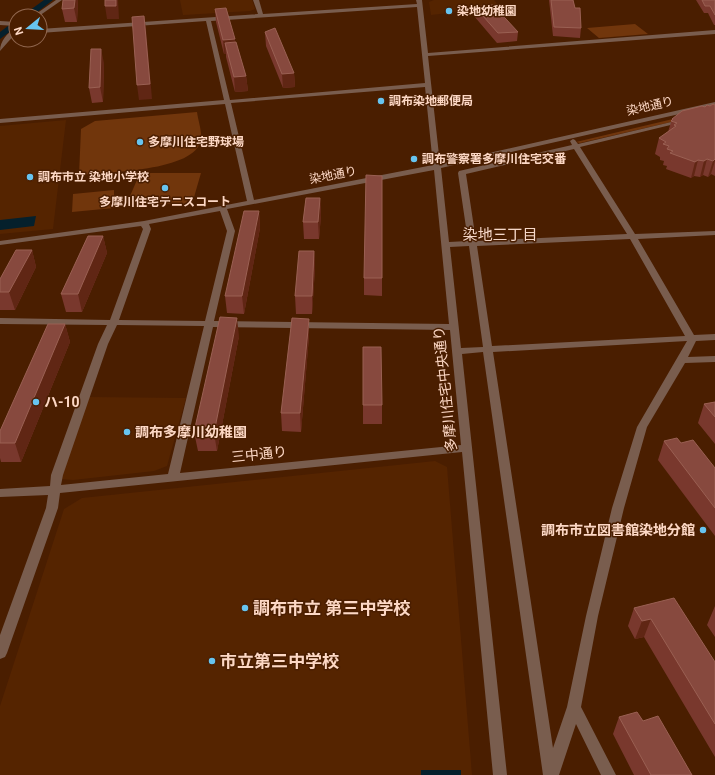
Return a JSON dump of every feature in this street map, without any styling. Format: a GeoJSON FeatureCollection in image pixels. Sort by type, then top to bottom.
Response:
{"type":"FeatureCollection","features":[{"type":"Feature","properties":{"kind":"street"},"geometry":{"type":"LineString","coordinates":[[48,8],[59,0]]}},
{"type":"Feature","properties":{"kind":"street"},"geometry":{"type":"LineString","coordinates":[[256,0],[261,16]]}},
{"type":"Feature","properties":{"kind":"street"},"geometry":{"type":"LineString","coordinates":[[48,30],[261,16],[419,2]]}},
{"type":"Feature","properties":{"kind":"street","name":"多摩川住宅中央通り"},"geometry":{"type":"LineString","coordinates":[[419,2],[482,590],[500,775]]}},
{"type":"Feature","properties":{"kind":"street"},"geometry":{"type":"LineString","coordinates":[[208,20],[251,203]]}},
{"type":"Feature","properties":{"kind":"street"},"geometry":{"type":"LineString","coordinates":[[424,55],[715,32]]}},
{"type":"Feature","properties":{"kind":"street"},"geometry":{"type":"LineString","coordinates":[[0,49],[8,40]]}},
{"type":"Feature","properties":{"kind":"street"},"geometry":{"type":"LineString","coordinates":[[0,121],[427,85]]}},
{"type":"Feature","properties":{"kind":"street","name":"染地通り"},"geometry":{"type":"LineString","coordinates":[[0,243],[144,223],[251,203],[436,167],[715,104]]}},
{"type":"Feature","properties":{"kind":"street"},"geometry":{"type":"LineString","coordinates":[[551,775],[462,173],[692,119]]}},
{"type":"Feature","properties":{"kind":"street"},"geometry":{"type":"LineString","coordinates":[[551,775],[574,708],[592,616],[616,516],[642,427],[682,360],[691,344],[692,339],[632,236],[576,146],[568,137]]}},
{"type":"Feature","properties":{"kind":"street"},"geometry":{"type":"LineString","coordinates":[[173,478],[231,231],[223,208]]}},
{"type":"Feature","properties":{"kind":"street"},"geometry":{"type":"LineString","coordinates":[[0,653],[52,508],[59,468],[103,344],[113,323],[147,229],[144,223]]}},
{"type":"Feature","properties":{"kind":"street"},"geometry":{"type":"LineString","coordinates":[[444,245],[715,233]]}},
{"type":"Feature","properties":{"kind":"street"},"geometry":{"type":"LineString","coordinates":[[0,322],[453,326]]}},
{"type":"Feature","properties":{"kind":"street"},"geometry":{"type":"LineString","coordinates":[[456,351],[715,338]]}},
{"type":"Feature","properties":{"kind":"street"},"geometry":{"type":"LineString","coordinates":[[682,360],[715,358]]}},
{"type":"Feature","properties":{"kind":"street","name":"三中通り"},"geometry":{"type":"LineString","coordinates":[[0,493],[56,490],[466,448]]}},
{"type":"Feature","properties":{"kind":"street"},"geometry":{"type":"LineString","coordinates":[[574,708],[609,775]]}},
{"type":"Feature","properties":{"kind":"shaded area"},"geometry":{"type":"Polygon","coordinates":[[[180,0],[252,0],[255,9],[250,11],[183,15],[180,0]]]}},
{"type":"Feature","properties":{"kind":"shaded area","name":"染地幼稚園"},"geometry":{"type":"Polygon","coordinates":[[[434,0],[494,0],[500,7],[431,15],[429,2],[434,0]]]}},
{"type":"Feature","properties":{"kind":"shaded area"},"geometry":{"type":"Polygon","coordinates":[[[635,24],[648,34],[599,38],[587,28],[635,24]]]}},
{"type":"Feature","properties":{"kind":"shaded area"},"geometry":{"type":"Polygon","coordinates":[[[715,109],[715,112],[580,143],[576,142],[715,109]]]}},
{"type":"Feature","properties":{"kind":"shaded area","name":"多摩川住宅野球場"},"geometry":{"type":"Polygon","coordinates":[[[197,112],[201,139],[196,150],[184,158],[167,164],[148,168],[79,175],[81,129],[95,121],[197,112]]]}},
{"type":"Feature","properties":{"kind":"shaded area","name":"調布市立 染地小学校"},"geometry":{"type":"Polygon","coordinates":[[[66,120],[53,229],[0,234],[0,126],[66,120]]]}},
{"type":"Feature","properties":{"kind":"shaded area","name":"多摩川住宅テニスコート"},"geometry":{"type":"Polygon","coordinates":[[[140,173],[201,173],[192,204],[127,203],[140,173]]]}},
{"type":"Feature","properties":{"kind":"shaded area"},"geometry":{"type":"Polygon","coordinates":[[[114,190],[114,208],[72,212],[73,194],[114,190]]]}},
{"type":"Feature","properties":{"kind":"shaded area","name":"調布多摩川幼稚園"},"geometry":{"type":"Polygon","coordinates":[[[88,397],[186,398],[167,466],[154,471],[73,480],[61,479],[88,397]]]}},
{"type":"Feature","properties":{"kind":"shaded area","name":"調布市立 第三中学校"},"geometry":{"type":"Polygon","coordinates":[[[435,461],[447,467],[472,775],[0,775],[0,706],[64,509],[82,498],[435,461]]]}},
{"type":"Feature","properties":{"kind":"water"},"geometry":{"type":"Polygon","coordinates":[[[36,216],[34,226],[0,230],[0,220],[36,216]]]}},
{"type":"Feature","properties":{"kind":"water"},"geometry":{"type":"Polygon","coordinates":[[[421,770],[461,770],[461,775],[421,775],[421,770]]]}},
{"type":"Feature","properties":{"kind":"building"},"geometry":{"type":"Polygon","coordinates":[[[63,0],[75,0],[74,8],[62,9],[63,0]]]}},
{"type":"Feature","properties":{"kind":"building"},"geometry":{"type":"Polygon","coordinates":[[[105,0],[116,0],[116,6],[105,6],[105,0]]]}},
{"type":"Feature","properties":{"kind":"building"},"geometry":{"type":"Polygon","coordinates":[[[551,0],[573,0],[575,8],[580,8],[581,28],[554,27],[551,0]]]}},
{"type":"Feature","properties":{"kind":"building"},"geometry":{"type":"Polygon","coordinates":[[[702,0],[715,0],[715,15],[710,6],[705,6],[702,0]]]}},
{"type":"Feature","properties":{"kind":"building"},"geometry":{"type":"Polygon","coordinates":[[[493,5],[518,32],[498,33],[475,7],[493,5]]]}},
{"type":"Feature","properties":{"kind":"building"},"geometry":{"type":"Polygon","coordinates":[[[226,8],[235,39],[223,40],[215,9],[226,8]]]}},
{"type":"Feature","properties":{"kind":"building"},"geometry":{"type":"Polygon","coordinates":[[[144,16],[150,84],[137,85],[132,17],[144,16]]]}},
{"type":"Feature","properties":{"kind":"building"},"geometry":{"type":"Polygon","coordinates":[[[275,28],[294,73],[282,74],[265,32],[275,28]]]}},
{"type":"Feature","properties":{"kind":"building"},"geometry":{"type":"Polygon","coordinates":[[[236,42],[246,76],[234,77],[225,43],[236,42]]]}},
{"type":"Feature","properties":{"kind":"building"},"geometry":{"type":"Polygon","coordinates":[[[91,49],[101,49],[100,87],[89,88],[91,49]]]}},
{"type":"Feature","properties":{"kind":"building"},"geometry":{"type":"Polygon","coordinates":[[[713,104],[715,105],[715,159],[713,161],[707,159],[704,161],[698,160],[695,162],[670,153],[673,151],[667,149],[669,146],[663,144],[666,142],[659,138],[676,126],[674,125],[677,123],[671,121],[672,119],[682,111],[702,106],[705,107],[707,105],[710,106],[713,104]]]}},
{"type":"Feature","properties":{"kind":"building"},"geometry":{"type":"Polygon","coordinates":[[[366,175],[382,176],[382,278],[364,278],[366,175]]]}},
{"type":"Feature","properties":{"kind":"building"},"geometry":{"type":"Polygon","coordinates":[[[306,198],[320,198],[318,222],[303,222],[306,198]]]}},
{"type":"Feature","properties":{"kind":"building"},"geometry":{"type":"Polygon","coordinates":[[[244,211],[259,211],[242,296],[225,296],[244,211]]]}},
{"type":"Feature","properties":{"kind":"building"},"geometry":{"type":"Polygon","coordinates":[[[88,236],[103,236],[78,294],[61,294],[88,236]]]}},
{"type":"Feature","properties":{"kind":"building"},"geometry":{"type":"Polygon","coordinates":[[[16,250],[32,250],[9,292],[0,292],[0,279],[16,250]]]}},
{"type":"Feature","properties":{"kind":"building"},"geometry":{"type":"Polygon","coordinates":[[[299,251],[314,251],[312,296],[295,296],[299,251]]]}},
{"type":"Feature","properties":{"kind":"building"},"geometry":{"type":"Polygon","coordinates":[[[220,317],[237,318],[214,433],[194,432],[220,317]]]}},
{"type":"Feature","properties":{"kind":"building"},"geometry":{"type":"Polygon","coordinates":[[[292,318],[309,319],[300,413],[281,413],[292,318]]]}},
{"type":"Feature","properties":{"kind":"building"},"geometry":{"type":"Polygon","coordinates":[[[48,324],[65,324],[15,443],[0,443],[0,431],[48,324]]]}},
{"type":"Feature","properties":{"kind":"building"},"geometry":{"type":"Polygon","coordinates":[[[363,347],[381,347],[382,405],[363,405],[363,347]]]}},
{"type":"Feature","properties":{"kind":"building"},"geometry":{"type":"Polygon","coordinates":[[[715,402],[715,417],[704,404],[715,402]]]}},
{"type":"Feature","properties":{"kind":"building"},"geometry":{"type":"Polygon","coordinates":[[[677,438],[681,443],[693,440],[715,468],[715,508],[664,441],[677,438]]]}},
{"type":"Feature","properties":{"kind":"building"},"geometry":{"type":"Polygon","coordinates":[[[674,598],[715,662],[715,724],[651,619],[642,621],[634,608],[674,598]]]}},
{"type":"Feature","properties":{"kind":"building"},"geometry":{"type":"Polygon","coordinates":[[[637,712],[643,721],[658,716],[692,775],[651,775],[619,717],[637,712]]]}},
{"type":"Feature","properties":{"kind":"waterway"},"geometry":{"type":"LineString","coordinates":[[38,8],[49,0]]}},
{"type":"Feature","properties":{"kind":"waterway"},"geometry":{"type":"LineString","coordinates":[[0,36],[8,30]]}},
{"type":"Feature","properties":{"kind":"place","name":"染地幼稚園"},"geometry":{"type":"Point","coordinates":[449,11]}},
{"type":"Feature","properties":{"kind":"place","name":"調布染地郵便局"},"geometry":{"type":"Point","coordinates":[381,101]}},
{"type":"Feature","properties":{"kind":"place","name":"多摩川住宅野球場"},"geometry":{"type":"Point","coordinates":[140,142]}},
{"type":"Feature","properties":{"kind":"place","name":"調布警察署多摩川住宅交番"},"geometry":{"type":"Point","coordinates":[414,159]}},
{"type":"Feature","properties":{"kind":"place","name":"調布市立 染地小学校"},"geometry":{"type":"Point","coordinates":[30,177]}},
{"type":"Feature","properties":{"kind":"place","name":"多摩川住宅テニスコート"},"geometry":{"type":"Point","coordinates":[165,188]}},
{"type":"Feature","properties":{"kind":"place","name":"ハ-10"},"geometry":{"type":"Point","coordinates":[36,402]}},
{"type":"Feature","properties":{"kind":"place","name":"調布多摩川幼稚園"},"geometry":{"type":"Point","coordinates":[127,432]}},
{"type":"Feature","properties":{"kind":"place","name":"調布市立図書館染地分館"},"geometry":{"type":"Point","coordinates":[703,530]}},
{"type":"Feature","properties":{"kind":"place","name":"調布市立 第三中学校"},"geometry":{"type":"Point","coordinates":[245,608]}},
{"type":"Feature","properties":{"kind":"place","name":"市立第三中学校"},"geometry":{"type":"Point","coordinates":[212,661]}},
{"type":"Feature","properties":{"kind":"district","name":"染地三丁目"},"geometry":{"type":"Point","coordinates":[500,235]}}]}
